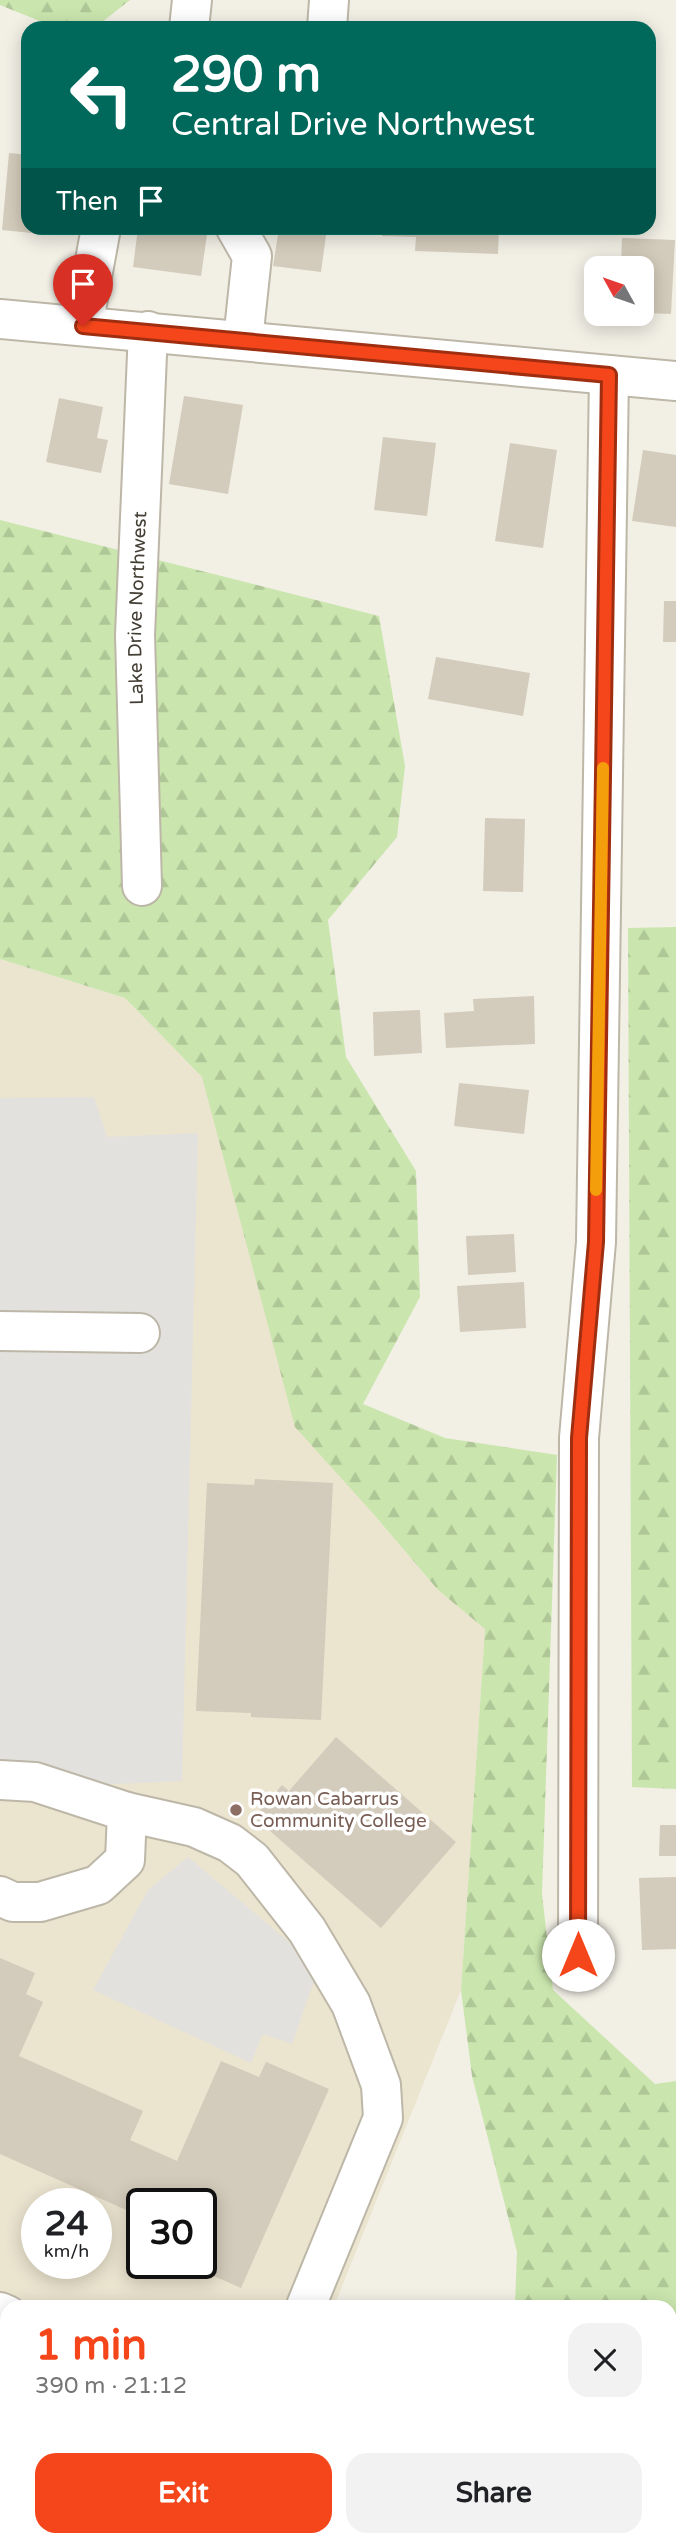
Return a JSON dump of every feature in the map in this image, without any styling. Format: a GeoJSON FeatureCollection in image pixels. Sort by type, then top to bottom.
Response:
{"type":"FeatureCollection","features":[{"type":"Feature","properties":{"kind":"street"},"geometry":{"type":"LineString","coordinates":[[190,21],[192,0]]}},
{"type":"Feature","properties":{"kind":"street"},"geometry":{"type":"LineString","coordinates":[[328,21],[329,0]]}},
{"type":"Feature","properties":{"kind":"street"},"geometry":{"type":"LineString","coordinates":[[83,326],[100,235]]}},
{"type":"Feature","properties":{"kind":"street"},"geometry":{"type":"LineString","coordinates":[[240,235],[252,256],[243,341]]}},
{"type":"Feature","properties":{"kind":"street"},"geometry":{"type":"LineString","coordinates":[[0,319],[676,381]]}},
{"type":"Feature","properties":{"kind":"street","name":"Lake Drive Northwest"},"geometry":{"type":"LineString","coordinates":[[142,886],[135,635],[148,331]]}},
{"type":"Feature","properties":{"kind":"street"},"geometry":{"type":"LineString","coordinates":[[578,1955],[579,1438],[596,1242],[609,375]]}},
{"type":"Feature","properties":{"kind":"street"},"geometry":{"type":"LineString","coordinates":[[0,1331],[140,1333]]}},
{"type":"Feature","properties":{"kind":"street"},"geometry":{"type":"LineString","coordinates":[[0,1780],[35,1782],[127,1812],[194,1826],[229,1843],[252,1860],[307,1930],[351,2004],[381,2085],[383,2118],[308,2300]]}},
{"type":"Feature","properties":{"kind":"street"},"geometry":{"type":"LineString","coordinates":[[0,1896],[13,1902],[40,1902],[98,1885],[125,1860],[127,1812]]}},
{"type":"Feature","properties":{"kind":"shaded area","name":"Rowan Cabarrus Community College"},"geometry":{"type":"Polygon","coordinates":[[[0,959],[125,998],[202,1077],[370,1510],[438,1590],[485,1629],[461,1990],[336,2300],[0,2300],[0,959]]]}},
{"type":"Feature","properties":{"kind":"shaded area"},"geometry":{"type":"Polygon","coordinates":[[[94,1097],[107,1137],[198,1133],[182,1781],[0,1789],[0,1098],[94,1097]]]}},
{"type":"Feature","properties":{"kind":"shaded area"},"geometry":{"type":"Polygon","coordinates":[[[188,1857],[319,1967],[292,2044],[263,2034],[251,2063],[93,1990],[148,1890],[188,1857]]]}},
{"type":"Feature","properties":{"kind":"green space"},"geometry":{"type":"Polygon","coordinates":[[[0,0],[130,0],[103,21],[40,21],[0,5],[0,0]]]}},
{"type":"Feature","properties":{"kind":"green space"},"geometry":{"type":"Polygon","coordinates":[[[0,520],[379,616],[405,766],[397,837],[328,920],[346,1057],[416,1171],[420,1297],[363,1404],[445,1438],[557,1455],[542,1894],[553,1990],[655,2084],[676,2081],[676,2300],[515,2300],[517,2252],[472,2076],[461,1990],[485,1629],[438,1590],[295,1427],[202,1077],[125,998],[0,959],[0,520]]]}},
{"type":"Feature","properties":{"kind":"green space"},"geometry":{"type":"Polygon","coordinates":[[[676,927],[676,1789],[632,1787],[628,928],[676,927]]]}},
{"type":"Feature","properties":{"kind":"building"},"geometry":{"type":"Polygon","coordinates":[[[9,153],[21,154],[21,232],[2,230],[9,153]]]}},
{"type":"Feature","properties":{"kind":"building"},"geometry":{"type":"Polygon","coordinates":[[[137,235],[207,235],[201,276],[133,267],[137,235]]]}},
{"type":"Feature","properties":{"kind":"building"},"geometry":{"type":"Polygon","coordinates":[[[278,235],[326,235],[321,272],[273,266],[278,235]]]}},
{"type":"Feature","properties":{"kind":"building"},"geometry":{"type":"Polygon","coordinates":[[[499,235],[498,254],[415,251],[416,237],[382,236],[499,235]]]}},
{"type":"Feature","properties":{"kind":"building"},"geometry":{"type":"Polygon","coordinates":[[[622,238],[675,240],[671,314],[654,313],[654,256],[621,256],[622,238]]]}},
{"type":"Feature","properties":{"kind":"building"},"geometry":{"type":"Polygon","coordinates":[[[184,396],[243,405],[228,494],[169,484],[184,396]]]}},
{"type":"Feature","properties":{"kind":"building"},"geometry":{"type":"Polygon","coordinates":[[[59,398],[103,407],[97,438],[108,440],[101,473],[46,462],[59,398]]]}},
{"type":"Feature","properties":{"kind":"building"},"geometry":{"type":"Polygon","coordinates":[[[383,437],[436,443],[427,516],[374,510],[383,437]]]}},
{"type":"Feature","properties":{"kind":"building"},"geometry":{"type":"Polygon","coordinates":[[[510,443],[557,450],[543,548],[495,541],[510,443]]]}},
{"type":"Feature","properties":{"kind":"building"},"geometry":{"type":"Polygon","coordinates":[[[643,450],[676,455],[676,527],[632,521],[643,450]]]}},
{"type":"Feature","properties":{"kind":"building"},"geometry":{"type":"Polygon","coordinates":[[[664,601],[676,601],[676,642],[663,642],[664,601]]]}},
{"type":"Feature","properties":{"kind":"building"},"geometry":{"type":"Polygon","coordinates":[[[436,657],[530,673],[523,716],[428,699],[436,657]]]}},
{"type":"Feature","properties":{"kind":"building"},"geometry":{"type":"Polygon","coordinates":[[[485,818],[525,819],[523,892],[483,891],[485,818]]]}},
{"type":"Feature","properties":{"kind":"building"},"geometry":{"type":"Polygon","coordinates":[[[534,996],[535,1044],[446,1048],[444,1013],[474,1011],[473,999],[534,996]]]}},
{"type":"Feature","properties":{"kind":"building"},"geometry":{"type":"Polygon","coordinates":[[[420,1010],[422,1053],[374,1056],[373,1012],[420,1010]]]}},
{"type":"Feature","properties":{"kind":"building"},"geometry":{"type":"Polygon","coordinates":[[[459,1083],[529,1090],[524,1134],[454,1126],[459,1083]]]}},
{"type":"Feature","properties":{"kind":"building"},"geometry":{"type":"Polygon","coordinates":[[[514,1234],[516,1272],[468,1275],[466,1236],[514,1234]]]}},
{"type":"Feature","properties":{"kind":"building"},"geometry":{"type":"Polygon","coordinates":[[[524,1282],[526,1328],[460,1332],[457,1286],[524,1282]]]}},
{"type":"Feature","properties":{"kind":"building"},"geometry":{"type":"Polygon","coordinates":[[[255,1479],[333,1483],[321,1720],[196,1711],[207,1483],[254,1485],[255,1479]]]}},
{"type":"Feature","properties":{"kind":"building"},"geometry":{"type":"Polygon","coordinates":[[[336,1737],[456,1842],[381,1928],[254,1817],[282,1785],[289,1791],[336,1737]]]}},
{"type":"Feature","properties":{"kind":"building"},"geometry":{"type":"Polygon","coordinates":[[[660,1825],[676,1825],[676,1856],[659,1856],[660,1825]]]}},
{"type":"Feature","properties":{"kind":"building"},"geometry":{"type":"Polygon","coordinates":[[[676,1877],[676,1949],[642,1950],[639,1878],[676,1877]]]}},
{"type":"Feature","properties":{"kind":"building"},"geometry":{"type":"Polygon","coordinates":[[[0,1958],[35,1973],[26,1994],[43,2002],[19,2056],[143,2111],[130,2140],[177,2161],[221,2061],[259,2077],[266,2062],[329,2089],[241,2288],[217,2277],[217,2188],[126,2188],[126,2210],[112,2204],[112,2188],[77,2188],[0,2154],[0,1958]]]}},
{"type":"Feature","properties":{"kind":"slow traffic"},"geometry":{"type":"LineString","coordinates":[[596,1190],[603,768]]}},
{"type":"Feature","properties":{"kind":"place","name":"Rowan Cabarrus Community College"},"geometry":{"type":"Point","coordinates":[236,1810]}},
{"type":"Feature","properties":{"kind":"route"},"geometry":{"type":"LineString","coordinates":[[83,326],[609,375],[596,1242],[579,1438],[578,1955]]}}]}
